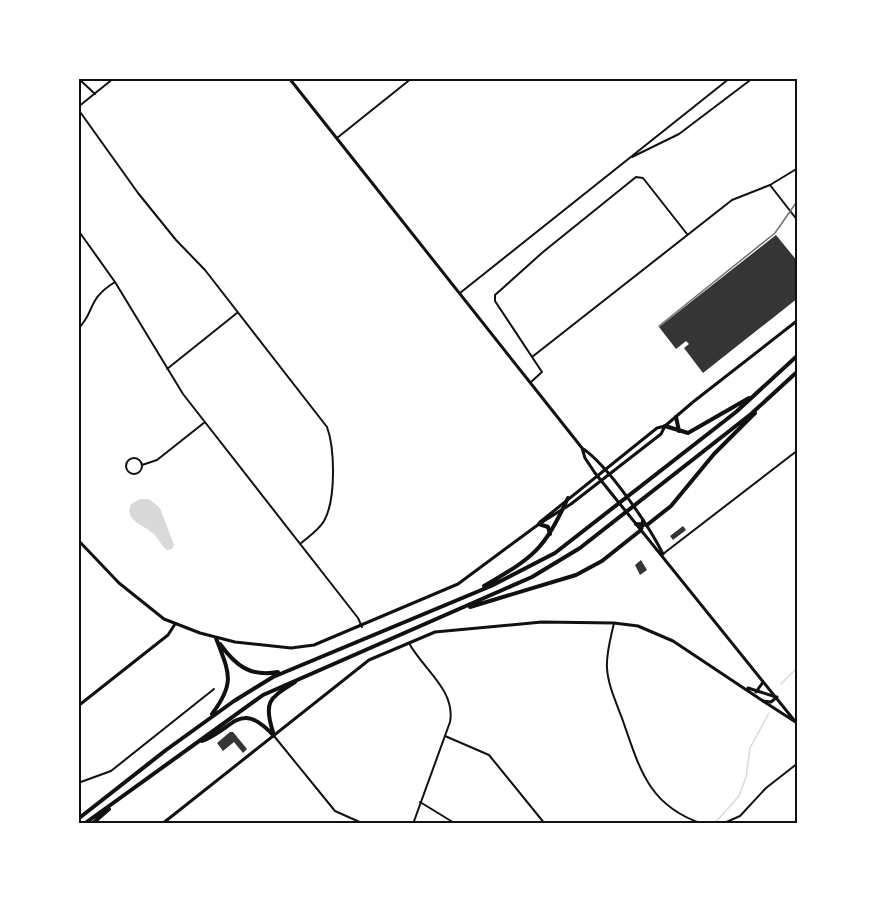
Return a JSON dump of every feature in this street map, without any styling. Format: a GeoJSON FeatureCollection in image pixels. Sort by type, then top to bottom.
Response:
{"type":"FeatureCollection","features":[{"type":"Feature","properties":{"kind":"highway"},"geometry":{"type":"LineString","coordinates":[[78,817],[210,717],[285,671],[542,561],[763,389],[798,355]]}},
{"type":"Feature","properties":{"kind":"highway"},"geometry":{"type":"LineString","coordinates":[[449,614],[576,575],[602,561],[670,506],[714,454],[798,371]]}},
{"type":"Feature","properties":{"kind":"highway"},"geometry":{"type":"LineString","coordinates":[[665,426],[688,433],[763,389]]}},
{"type":"Feature","properties":{"kind":"highway"},"geometry":{"type":"LineString","coordinates":[[84,824],[263,695],[532,577],[580,548],[774,394]]}},
{"type":"Feature","properties":{"kind":"highway"},"geometry":{"type":"LineString","coordinates":[[676,417],[679,431]]}},
{"type":"Feature","properties":{"kind":"highway"},"geometry":{"type":"LineString","coordinates":[[472,592],[526,561],[550,535],[568,498]]}},
{"type":"Feature","properties":{"kind":"highway"},"geometry":{"type":"LineString","coordinates":[[539,524],[548,527],[550,535]]}},
{"type":"Feature","properties":{"kind":"highway"},"geometry":{"type":"LineString","coordinates":[[636,524],[644,525]]}},
{"type":"Feature","properties":{"kind":"highway"},"geometry":{"type":"LineString","coordinates":[[216,638],[232,659],[244,669],[262,674],[285,671]]}},
{"type":"Feature","properties":{"kind":"highway"},"geometry":{"type":"LineString","coordinates":[[210,717],[229,687],[229,676],[216,638]]}},
{"type":"Feature","properties":{"kind":"highway"},"geometry":{"type":"LineString","coordinates":[[274,736],[268,718],[269,703],[275,695],[302,677]]}},
{"type":"Feature","properties":{"kind":"highway"},"geometry":{"type":"LineString","coordinates":[[196,743],[236,719],[246,717],[261,722],[274,736]]}},
{"type":"Feature","properties":{"kind":"highway"},"geometry":{"type":"LineString","coordinates":[[92,824],[125,796]]}},
{"type":"Feature","properties":{"kind":"street"},"geometry":{"type":"LineString","coordinates":[[78,78],[95,94]]}},
{"type":"Feature","properties":{"kind":"street"},"geometry":{"type":"LineString","coordinates":[[114,78],[78,108],[138,193],[238,312],[321,418],[331,438],[333,455],[329,511],[320,527],[300,544]]}},
{"type":"Feature","properties":{"kind":"street"},"geometry":{"type":"LineString","coordinates":[[289,78],[582,448],[604,470],[663,554],[797,724]]}},
{"type":"Feature","properties":{"kind":"street"},"geometry":{"type":"LineString","coordinates":[[337,138],[412,78]]}},
{"type":"Feature","properties":{"kind":"street"},"geometry":{"type":"LineString","coordinates":[[460,293],[730,78]]}},
{"type":"Feature","properties":{"kind":"street"},"geometry":{"type":"LineString","coordinates":[[630,158],[679,134],[753,78]]}},
{"type":"Feature","properties":{"kind":"street"},"geometry":{"type":"LineString","coordinates":[[532,357],[732,200],[770,185],[798,168]]}},
{"type":"Feature","properties":{"kind":"street"},"geometry":{"type":"LineString","coordinates":[[531,382],[543,372],[494,297],[593,211],[640,176],[687,234]]}},
{"type":"Feature","properties":{"kind":"street"},"geometry":{"type":"LineString","coordinates":[[770,185],[798,220]]}},
{"type":"Feature","properties":{"kind":"street"},"geometry":{"type":"LineString","coordinates":[[78,230],[115,282],[167,369],[362,627]]}},
{"type":"Feature","properties":{"kind":"street"},"geometry":{"type":"LineString","coordinates":[[78,329],[85,321],[95,298],[115,282]]}},
{"type":"Feature","properties":{"kind":"street"},"geometry":{"type":"LineString","coordinates":[[167,369],[238,312]]}},
{"type":"Feature","properties":{"kind":"street"},"geometry":{"type":"LineString","coordinates":[[78,540],[119,583],[164,619],[175,624],[216,638],[291,648],[314,645],[362,627],[458,584],[608,476],[661,434],[665,426],[798,320]]}},
{"type":"Feature","properties":{"kind":"street"},"geometry":{"type":"LineString","coordinates":[[142,465],[157,460],[205,422]]}},
{"type":"Feature","properties":{"kind":"street"},"geometry":{"type":"LineString","coordinates":[[539,524],[568,498],[657,428],[665,426]]}},
{"type":"Feature","properties":{"kind":"street"},"geometry":{"type":"LineString","coordinates":[[582,448],[585,458],[597,475],[636,524]]}},
{"type":"Feature","properties":{"kind":"street"},"geometry":{"type":"LineString","coordinates":[[663,554],[798,450]]}},
{"type":"Feature","properties":{"kind":"street"},"geometry":{"type":"LineString","coordinates":[[132,458],[139,459],[142,465],[140,471],[134,474],[127,467],[132,458]]}},
{"type":"Feature","properties":{"kind":"street"},"geometry":{"type":"LineString","coordinates":[[644,525],[663,554]]}},
{"type":"Feature","properties":{"kind":"street"},"geometry":{"type":"LineString","coordinates":[[162,824],[369,660],[408,642],[435,633],[482,626],[542,622],[614,623],[638,626],[662,635],[744,686],[777,698]]}},
{"type":"Feature","properties":{"kind":"street"},"geometry":{"type":"LineString","coordinates":[[614,623],[608,657],[608,675],[640,769],[661,801],[676,812],[703,824]]}},
{"type":"Feature","properties":{"kind":"street"},"geometry":{"type":"LineString","coordinates":[[78,706],[168,635],[175,624]]}},
{"type":"Feature","properties":{"kind":"street"},"geometry":{"type":"LineString","coordinates":[[408,642],[449,700],[451,716],[413,824]]}},
{"type":"Feature","properties":{"kind":"street"},"geometry":{"type":"LineString","coordinates":[[756,692],[763,680]]}},
{"type":"Feature","properties":{"kind":"street"},"geometry":{"type":"LineString","coordinates":[[744,686],[797,724]]}},
{"type":"Feature","properties":{"kind":"street"},"geometry":{"type":"LineString","coordinates":[[78,783],[111,771],[214,689]]}},
{"type":"Feature","properties":{"kind":"street"},"geometry":{"type":"LineString","coordinates":[[763,701],[771,702],[777,698]]}},
{"type":"Feature","properties":{"kind":"street"},"geometry":{"type":"LineString","coordinates":[[274,736],[335,811],[364,824]]}},
{"type":"Feature","properties":{"kind":"street"},"geometry":{"type":"LineString","coordinates":[[445,736],[489,755],[545,824]]}},
{"type":"Feature","properties":{"kind":"street"},"geometry":{"type":"LineString","coordinates":[[722,824],[740,816],[766,789],[798,763]]}},
{"type":"Feature","properties":{"kind":"street"},"geometry":{"type":"LineString","coordinates":[[420,802],[456,824]]}},
{"type":"Feature","properties":{"kind":"shaded area"},"geometry":{"type":"Polygon","coordinates":[[[140,499],[149,499],[160,508],[174,545],[172,549],[167,550],[151,531],[132,519],[129,510],[131,504],[140,499]]]}},
{"type":"Feature","properties":{"kind":"building"},"geometry":{"type":"Polygon","coordinates":[[[776,235],[798,262],[798,298],[703,373],[684,348],[689,344],[686,341],[676,349],[659,327],[776,235]]]}},
{"type":"Feature","properties":{"kind":"building"},"geometry":{"type":"Polygon","coordinates":[[[683,526],[686,530],[673,540],[670,536],[683,526]]]}},
{"type":"Feature","properties":{"kind":"building"},"geometry":{"type":"Polygon","coordinates":[[[641,560],[647,570],[640,575],[635,565],[641,560]]]}},
{"type":"Feature","properties":{"kind":"building"},"geometry":{"type":"Polygon","coordinates":[[[233,732],[247,749],[243,753],[234,742],[223,751],[217,743],[233,732]]]}},
{"type":"Feature","properties":{"kind":"waterway"},"geometry":{"type":"LineString","coordinates":[[781,684],[798,667]]}},
{"type":"Feature","properties":{"kind":"waterway"},"geometry":{"type":"LineString","coordinates":[[714,824],[739,796],[746,777],[750,748],[769,713]]}},
{"type":"Feature","properties":{"kind":"railway"},"geometry":{"type":"LineString","coordinates":[[659,326],[775,233],[798,200]]}}]}
